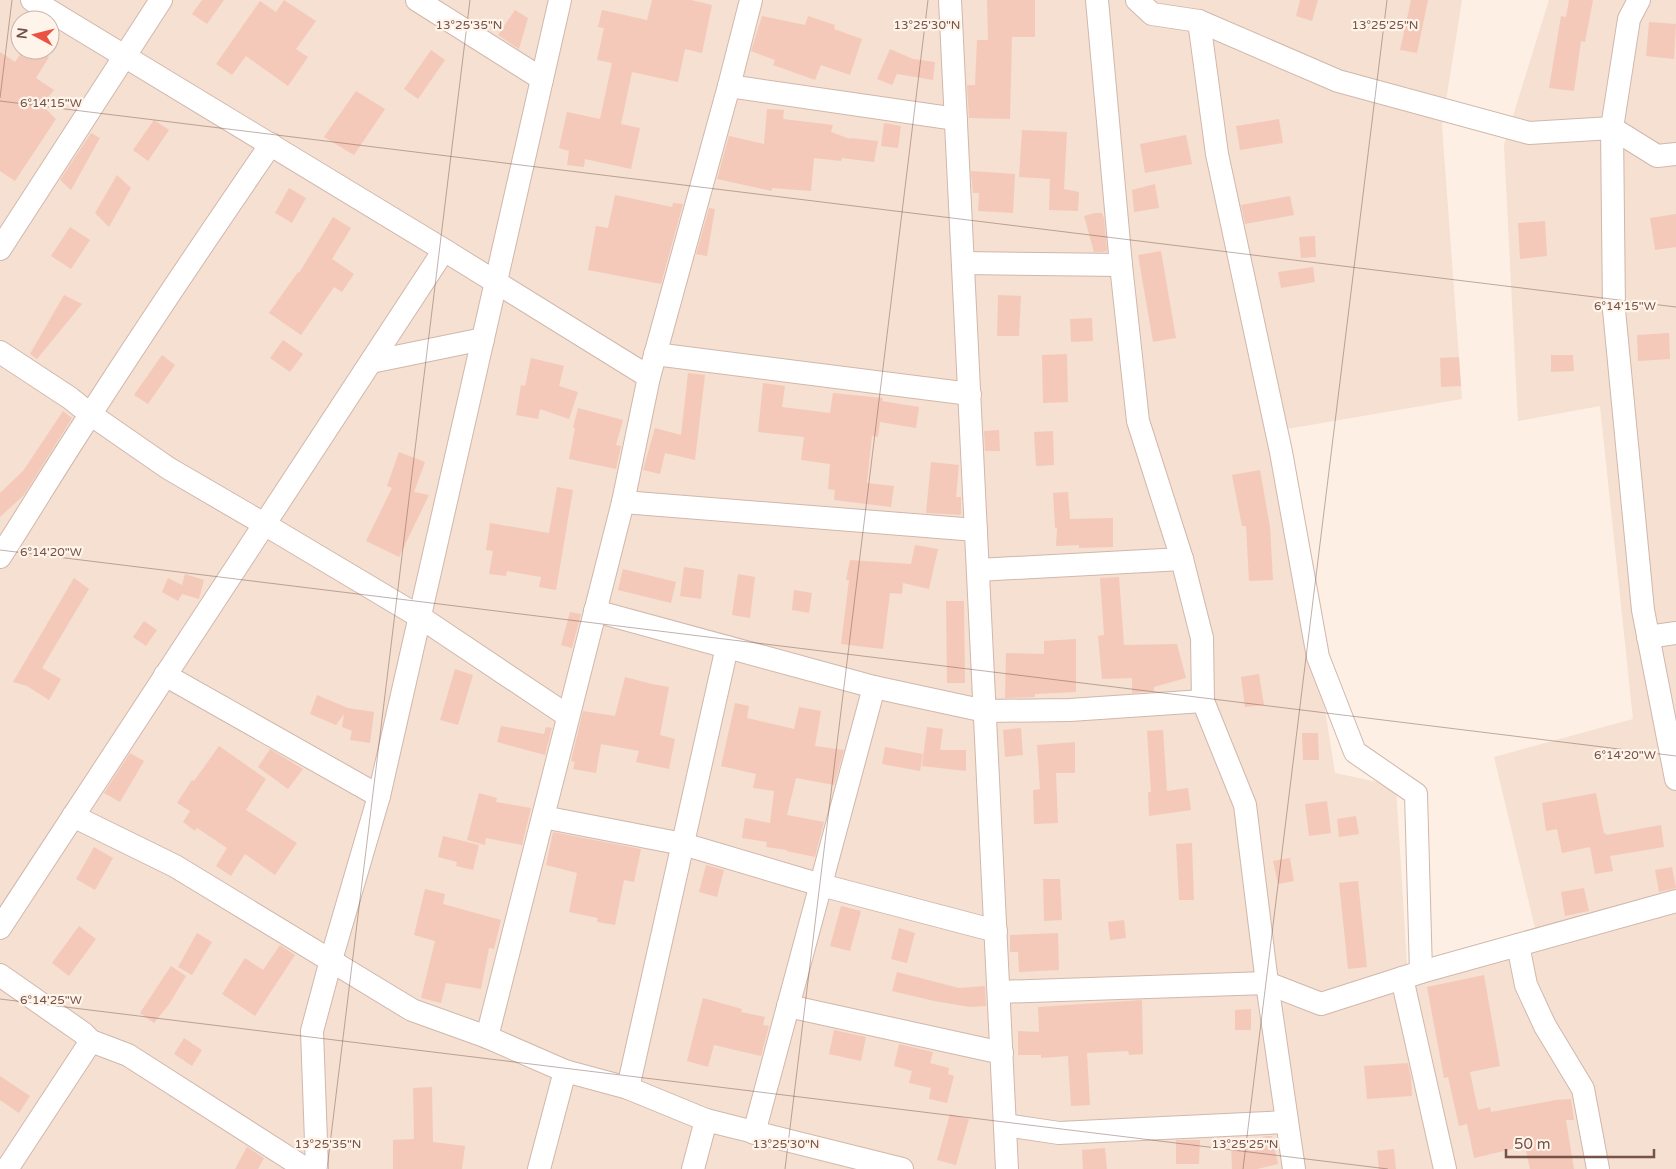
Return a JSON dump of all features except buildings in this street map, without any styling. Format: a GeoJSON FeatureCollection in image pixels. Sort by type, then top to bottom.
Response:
{"type":"FeatureCollection","features":[{"type":"Feature","properties":{"kind":"street"},"geometry":{"type":"LineString","coordinates":[[32,0],[271,144],[649,377]]}},
{"type":"Feature","properties":{"kind":"street"},"geometry":{"type":"LineString","coordinates":[[0,249],[161,0]]}},
{"type":"Feature","properties":{"kind":"street"},"geometry":{"type":"LineString","coordinates":[[417,0],[542,80]]}},
{"type":"Feature","properties":{"kind":"street"},"geometry":{"type":"LineString","coordinates":[[318,1169],[312,1031],[330,960],[379,796],[560,0]]}},
{"type":"Feature","properties":{"kind":"street"},"geometry":{"type":"LineString","coordinates":[[487,1037],[623,502],[649,377],[751,0]]}},
{"type":"Feature","properties":{"kind":"street"},"geometry":{"type":"LineString","coordinates":[[950,0],[1007,1169]]}},
{"type":"Feature","properties":{"kind":"street"},"geometry":{"type":"LineString","coordinates":[[1097,0],[1121,265],[1138,421],[1182,559],[1202,638],[1203,701],[1245,805],[1267,983],[1294,1169]]}},
{"type":"Feature","properties":{"kind":"street"},"geometry":{"type":"LineString","coordinates":[[1137,0],[1152,14],[1199,21],[1338,81],[1530,133],[1612,128],[1657,156],[1676,154]]}},
{"type":"Feature","properties":{"kind":"street"},"geometry":{"type":"LineString","coordinates":[[1639,0],[1629,19],[1612,128],[1614,310],[1643,610],[1676,779]]}},
{"type":"Feature","properties":{"kind":"street"},"geometry":{"type":"LineString","coordinates":[[1199,21],[1217,154],[1281,452],[1318,657],[1355,752],[1416,794],[1412,975],[1445,1169]]}},
{"type":"Feature","properties":{"kind":"street"},"geometry":{"type":"LineString","coordinates":[[729,86],[956,119]]}},
{"type":"Feature","properties":{"kind":"street"},"geometry":{"type":"LineString","coordinates":[[0,557],[43,492],[90,414],[186,268],[271,144]]}},
{"type":"Feature","properties":{"kind":"street"},"geometry":{"type":"LineString","coordinates":[[0,928],[444,250]]}},
{"type":"Feature","properties":{"kind":"street"},"geometry":{"type":"LineString","coordinates":[[963,263],[1121,265]]}},
{"type":"Feature","properties":{"kind":"street"},"geometry":{"type":"LineString","coordinates":[[371,362],[483,339]]}},
{"type":"Feature","properties":{"kind":"street"},"geometry":{"type":"LineString","coordinates":[[0,352],[70,398],[168,468],[420,617],[568,716]]}},
{"type":"Feature","properties":{"kind":"street"},"geometry":{"type":"LineString","coordinates":[[655,354],[970,394]]}},
{"type":"Feature","properties":{"kind":"street"},"geometry":{"type":"LineString","coordinates":[[623,502],[976,530]]}},
{"type":"Feature","properties":{"kind":"street"},"geometry":{"type":"LineString","coordinates":[[978,570],[1182,559]]}},
{"type":"Feature","properties":{"kind":"street"},"geometry":{"type":"LineString","coordinates":[[595,610],[874,687],[985,711],[1070,710],[1203,701]]}},
{"type":"Feature","properties":{"kind":"street"},"geometry":{"type":"LineString","coordinates":[[1648,637],[1676,633]]}},
{"type":"Feature","properties":{"kind":"street"},"geometry":{"type":"LineString","coordinates":[[628,1088],[727,647]]}},
{"type":"Feature","properties":{"kind":"street"},"geometry":{"type":"LineString","coordinates":[[165,675],[379,796]]}},
{"type":"Feature","properties":{"kind":"street"},"geometry":{"type":"LineString","coordinates":[[754,1133],[874,687]]}},
{"type":"Feature","properties":{"kind":"street"},"geometry":{"type":"LineString","coordinates":[[73,816],[175,866],[412,1010],[487,1037],[565,1071],[628,1088],[706,1120],[754,1133],[844,1162],[902,1169]]}},
{"type":"Feature","properties":{"kind":"street"},"geometry":{"type":"LineString","coordinates":[[543,817],[683,844],[820,885],[996,931]]}},
{"type":"Feature","properties":{"kind":"street"},"geometry":{"type":"LineString","coordinates":[[999,992],[1267,983],[1321,1004],[1412,975],[1676,901]]}},
{"type":"Feature","properties":{"kind":"street"},"geometry":{"type":"LineString","coordinates":[[1518,945],[1526,985],[1545,1026],[1583,1089],[1598,1169]]}},
{"type":"Feature","properties":{"kind":"street"},"geometry":{"type":"LineString","coordinates":[[0,976],[83,1033],[91,1041],[128,1055],[306,1169]]}},
{"type":"Feature","properties":{"kind":"street"},"geometry":{"type":"LineString","coordinates":[[788,1006],[1002,1052]]}},
{"type":"Feature","properties":{"kind":"street"},"geometry":{"type":"LineString","coordinates":[[7,1169],[91,1041]]}},
{"type":"Feature","properties":{"kind":"street"},"geometry":{"type":"LineString","coordinates":[[540,1169],[565,1071]]}},
{"type":"Feature","properties":{"kind":"street"},"geometry":{"type":"LineString","coordinates":[[693,1169],[706,1120]]}},
{"type":"Feature","properties":{"kind":"street"},"geometry":{"type":"LineString","coordinates":[[1006,1125],[1059,1133],[1287,1122]]}},
{"type":"Feature","properties":{"kind":"shaded area"},"geometry":{"type":"Polygon","coordinates":[[[0,0],[1462,0],[1442,126],[1462,399],[1281,430],[1335,773],[1396,786],[1407,965],[1535,928],[1494,757],[1633,719],[1600,406],[1518,421],[1504,145],[1549,0],[1676,0],[1676,1169],[0,1169],[0,0]]]}}]}
